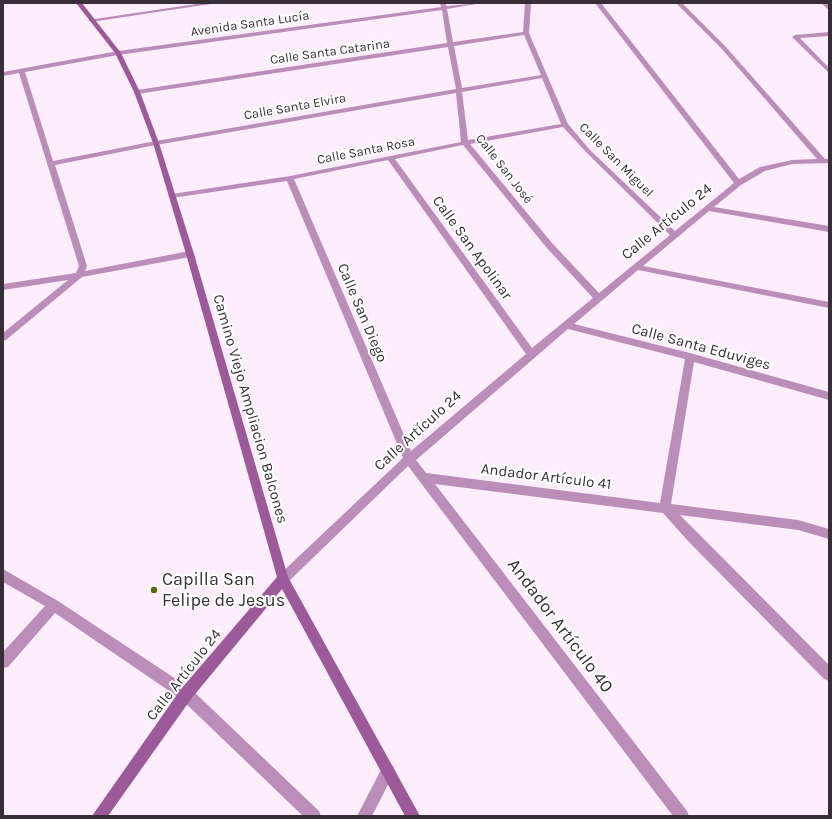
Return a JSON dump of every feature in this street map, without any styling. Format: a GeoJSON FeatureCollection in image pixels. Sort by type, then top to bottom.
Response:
{"type":"FeatureCollection","features":[{"type":"Feature","properties":{"kind":"street","name":"Camino Viejo Ampliacion Balcones"},"geometry":{"type":"LineString","coordinates":[[79,3],[118,53],[137,92],[156,143],[190,254],[283,579],[355,714],[413,816]]}},
{"type":"Feature","properties":{"kind":"street"},"geometry":{"type":"LineString","coordinates":[[91,20],[214,3]]}},
{"type":"Feature","properties":{"kind":"street","name":"Avenida Santa Lucía"},"geometry":{"type":"LineString","coordinates":[[3,74],[118,53],[444,6],[479,3]]}},
{"type":"Feature","properties":{"kind":"street","name":"Calle San Miguel"},"geometry":{"type":"LineString","coordinates":[[528,3],[526,34],[565,125],[584,147],[675,235]]}},
{"type":"Feature","properties":{"kind":"street"},"geometry":{"type":"LineString","coordinates":[[598,3],[738,183]]}},
{"type":"Feature","properties":{"kind":"street"},"geometry":{"type":"LineString","coordinates":[[679,3],[723,47],[825,161]]}},
{"type":"Feature","properties":{"kind":"street"},"geometry":{"type":"LineString","coordinates":[[824,3],[829,8]]}},
{"type":"Feature","properties":{"kind":"street","name":"Calle San José"},"geometry":{"type":"LineString","coordinates":[[444,6],[459,91],[465,143],[549,244],[599,299]]}},
{"type":"Feature","properties":{"kind":"street","name":"Calle Santa Catarina"},"geometry":{"type":"LineString","coordinates":[[137,92],[526,34]]}},
{"type":"Feature","properties":{"kind":"street"},"geometry":{"type":"LineString","coordinates":[[829,34],[795,37],[829,71]]}},
{"type":"Feature","properties":{"kind":"street"},"geometry":{"type":"LineString","coordinates":[[3,338],[79,275],[83,266],[21,70]]}},
{"type":"Feature","properties":{"kind":"street","name":"Calle Santa Elvira"},"geometry":{"type":"LineString","coordinates":[[51,164],[156,143],[543,76]]}},
{"type":"Feature","properties":{"kind":"street","name":"Calle Santa Rosa"},"geometry":{"type":"LineString","coordinates":[[172,196],[290,178],[465,143],[565,125]]}},
{"type":"Feature","properties":{"kind":"street","name":"Calle San Apolinar"},"geometry":{"type":"LineString","coordinates":[[391,159],[531,354]]}},
{"type":"Feature","properties":{"kind":"street","name":"Calle Artículo 24"},"geometry":{"type":"LineString","coordinates":[[99,816],[186,694],[283,579],[409,459],[531,354],[675,235],[710,209],[738,183],[763,170],[792,162],[825,161]]}},
{"type":"Feature","properties":{"kind":"street","name":"Calle San Diego"},"geometry":{"type":"LineString","coordinates":[[290,178],[409,459]]}},
{"type":"Feature","properties":{"kind":"street"},"geometry":{"type":"LineString","coordinates":[[710,209],[829,230]]}},
{"type":"Feature","properties":{"kind":"street"},"geometry":{"type":"LineString","coordinates":[[3,287],[79,275],[190,254]]}},
{"type":"Feature","properties":{"kind":"street"},"geometry":{"type":"LineString","coordinates":[[636,267],[829,305]]}},
{"type":"Feature","properties":{"kind":"street","name":"Calle Santa Eduviges"},"geometry":{"type":"LineString","coordinates":[[566,325],[690,357],[829,396]]}},
{"type":"Feature","properties":{"kind":"street"},"geometry":{"type":"LineString","coordinates":[[690,357],[665,507],[692,537],[829,674]]}},
{"type":"Feature","properties":{"kind":"street","name":"Andador Artículo 40"},"geometry":{"type":"LineString","coordinates":[[409,459],[682,816]]}},
{"type":"Feature","properties":{"kind":"street","name":"Andador Artículo 41"},"geometry":{"type":"LineString","coordinates":[[424,478],[665,507],[798,525],[829,534]]}},
{"type":"Feature","properties":{"kind":"street"},"geometry":{"type":"LineString","coordinates":[[3,575],[54,605],[186,694],[314,816]]}},
{"type":"Feature","properties":{"kind":"street"},"geometry":{"type":"LineString","coordinates":[[3,662],[54,605]]}},
{"type":"Feature","properties":{"kind":"street"},"geometry":{"type":"LineString","coordinates":[[364,816],[388,771]]}},
{"type":"Feature","properties":{"kind":"place","name":"Capilla San Felipe de Jesus"},"geometry":{"type":"Point","coordinates":[154,590]}}]}
